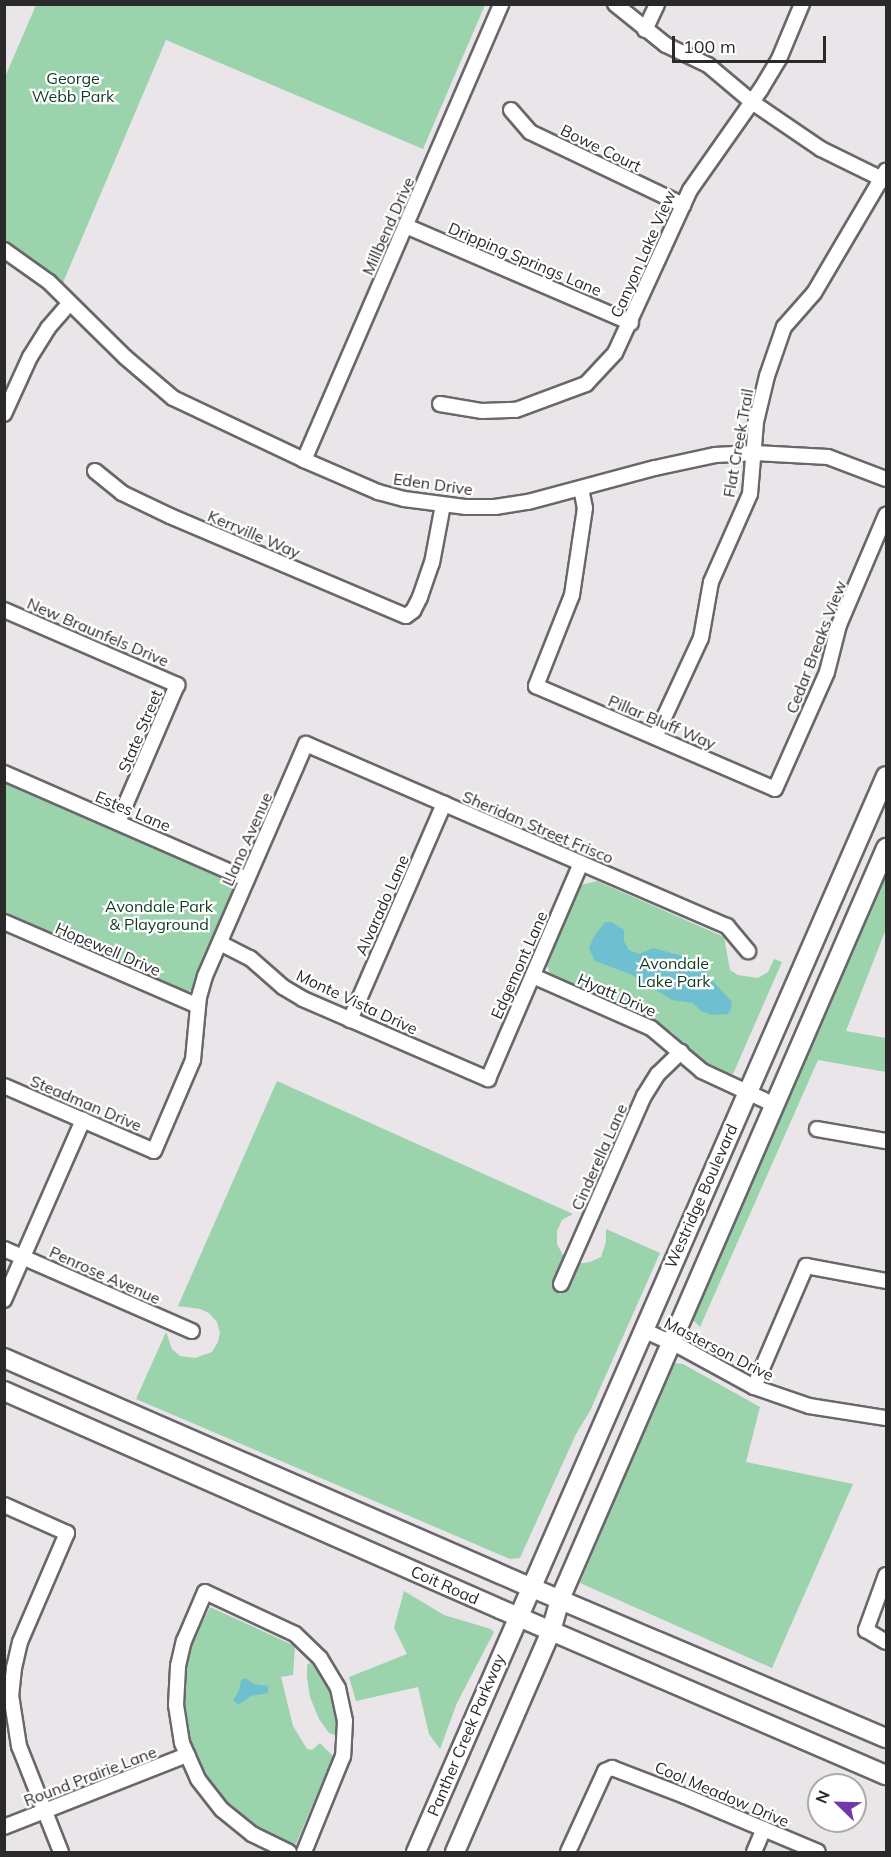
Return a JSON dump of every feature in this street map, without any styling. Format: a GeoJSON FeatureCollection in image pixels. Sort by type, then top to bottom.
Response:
{"type":"FeatureCollection","features":[{"type":"Feature","properties":{"kind":"main road","name":"Westridge Boulevard"},"geometry":{"type":"LineString","coordinates":[[517,1617],[886,776]]}},
{"type":"Feature","properties":{"kind":"main road","name":"Westridge Boulevard"},"geometry":{"type":"LineString","coordinates":[[551,1630],[560,1599],[886,848]]}},
{"type":"Feature","properties":{"kind":"main road","name":"Coit Road"},"geometry":{"type":"LineString","coordinates":[[4,1358],[530,1587],[886,1738]]}},
{"type":"Feature","properties":{"kind":"main road","name":"Coit Road"},"geometry":{"type":"LineString","coordinates":[[4,1391],[517,1617],[886,1775]]}},
{"type":"Feature","properties":{"kind":"main road","name":"Panther Creek Parkway"},"geometry":{"type":"LineString","coordinates":[[416,1852],[517,1617]]}},
{"type":"Feature","properties":{"kind":"main road"},"geometry":{"type":"LineString","coordinates":[[455,1852],[551,1630]]}},
{"type":"Feature","properties":{"kind":"street","name":"Millbend Drive"},"geometry":{"type":"LineString","coordinates":[[304,460],[501,4]]}},
{"type":"Feature","properties":{"kind":"street"},"geometry":{"type":"LineString","coordinates":[[615,4],[666,45],[708,64],[752,102],[821,149],[885,177]]}},
{"type":"Feature","properties":{"kind":"street"},"geometry":{"type":"LineString","coordinates":[[645,30],[657,4]]}},
{"type":"Feature","properties":{"kind":"street","name":"Canyon Lake View"},"geometry":{"type":"LineString","coordinates":[[440,404],[482,411],[516,410],[586,384],[615,353],[631,323],[690,190],[752,102],[779,59],[802,4]]}},
{"type":"Feature","properties":{"kind":"street","name":"Bowe Court"},"geometry":{"type":"LineString","coordinates":[[511,110],[530,132],[683,205]]}},
{"type":"Feature","properties":{"kind":"street","name":"Flat Creek Trail"},"geometry":{"type":"LineString","coordinates":[[655,737],[700,638],[711,582],[750,494],[756,422],[767,375],[784,327],[814,293],[885,177]]}},
{"type":"Feature","properties":{"kind":"street","name":"Dripping Springs Lane"},"geometry":{"type":"LineString","coordinates":[[406,226],[631,323]]}},
{"type":"Feature","properties":{"kind":"street","name":"Eden Drive"},"geometry":{"type":"LineString","coordinates":[[4,250],[49,282],[125,357],[173,398],[192,409],[304,460],[378,492],[404,499],[443,505],[495,507],[716,455],[755,453],[828,457],[886,479]]}},
{"type":"Feature","properties":{"kind":"street"},"geometry":{"type":"LineString","coordinates":[[4,414],[30,357],[48,328],[70,303]]}},
{"type":"Feature","properties":{"kind":"street","name":"Kerrville Way"},"geometry":{"type":"LineString","coordinates":[[95,471],[122,493],[170,516],[406,616],[413,611],[420,597],[432,563],[443,505]]}},
{"type":"Feature","properties":{"kind":"street","name":"Pillar Bluff Way"},"geometry":{"type":"LineString","coordinates":[[581,488],[585,508],[572,596],[536,686],[775,789]]}},
{"type":"Feature","properties":{"kind":"street","name":"Cedar Breaks View"},"geometry":{"type":"LineString","coordinates":[[775,789],[827,672],[838,625],[886,515]]}},
{"type":"Feature","properties":{"kind":"street","name":"New Braunfels Drive"},"geometry":{"type":"LineString","coordinates":[[4,610],[177,685]]}},
{"type":"Feature","properties":{"kind":"street","name":"State Street"},"geometry":{"type":"LineString","coordinates":[[118,822],[177,685]]}},
{"type":"Feature","properties":{"kind":"street","name":"Sheridan Street Frisco"},"geometry":{"type":"LineString","coordinates":[[306,744],[727,926],[748,951]]}},
{"type":"Feature","properties":{"kind":"street","name":"Llano Avenue"},"geometry":{"type":"LineString","coordinates":[[154,1151],[191,1066],[196,1044],[198,1006],[203,982],[306,744]]}},
{"type":"Feature","properties":{"kind":"street","name":"Estes Lane"},"geometry":{"type":"LineString","coordinates":[[4,773],[248,879]]}},
{"type":"Feature","properties":{"kind":"street","name":"Alvarado Lane"},"geometry":{"type":"LineString","coordinates":[[350,1020],[444,804]]}},
{"type":"Feature","properties":{"kind":"street","name":"Edgemont Lane"},"geometry":{"type":"LineString","coordinates":[[488,1080],[582,863]]}},
{"type":"Feature","properties":{"kind":"street","name":"Hopewell Drive"},"geometry":{"type":"LineString","coordinates":[[4,922],[198,1006]]}},
{"type":"Feature","properties":{"kind":"street","name":"Monte Vista Drive"},"geometry":{"type":"LineString","coordinates":[[220,943],[250,958],[294,994],[488,1080]]}},
{"type":"Feature","properties":{"kind":"street","name":"Hyatt Drive"},"geometry":{"type":"LineString","coordinates":[[533,976],[642,1023],[667,1039],[702,1071],[775,1105]]}},
{"type":"Feature","properties":{"kind":"street","name":"Cinderella Lane"},"geometry":{"type":"LineString","coordinates":[[561,1284],[644,1096],[658,1074],[681,1052]]}},
{"type":"Feature","properties":{"kind":"street","name":"Steadman Drive"},"geometry":{"type":"LineString","coordinates":[[4,1086],[154,1151]]}},
{"type":"Feature","properties":{"kind":"street"},"geometry":{"type":"LineString","coordinates":[[4,1300],[83,1120]]}},
{"type":"Feature","properties":{"kind":"street"},"geometry":{"type":"LineString","coordinates":[[816,1129],[886,1141]]}},
{"type":"Feature","properties":{"kind":"street","name":"Penrose Avenue"},"geometry":{"type":"LineString","coordinates":[[4,1249],[192,1331]]}},
{"type":"Feature","properties":{"kind":"street"},"geometry":{"type":"LineString","coordinates":[[754,1387],[806,1266],[886,1281]]}},
{"type":"Feature","properties":{"kind":"street","name":"Masterson Drive"},"geometry":{"type":"LineString","coordinates":[[643,1330],[672,1342],[754,1387],[809,1406],[886,1418]]}},
{"type":"Feature","properties":{"kind":"street"},"geometry":{"type":"LineString","coordinates":[[4,1505],[67,1533],[20,1642],[12,1682],[12,1708],[16,1735],[61,1852]]}},
{"type":"Feature","properties":{"kind":"street"},"geometry":{"type":"LineString","coordinates":[[886,1575],[866,1630],[886,1642]]}},
{"type":"Feature","properties":{"kind":"street"},"geometry":{"type":"LineString","coordinates":[[289,1852],[252,1834],[226,1814],[205,1789],[187,1755],[177,1718],[176,1679],[184,1641],[205,1592],[295,1634],[320,1658],[338,1688],[345,1721],[343,1756],[304,1852]]}},
{"type":"Feature","properties":{"kind":"street","name":"Round Prairie Lane"},"geometry":{"type":"LineString","coordinates":[[4,1827],[187,1755]]}},
{"type":"Feature","properties":{"kind":"street","name":"Cool Meadow Drive"},"geometry":{"type":"LineString","coordinates":[[568,1852],[605,1771],[612,1768],[633,1774],[818,1852]]}},
{"type":"Feature","properties":{"kind":"street"},"geometry":{"type":"LineString","coordinates":[[754,1852],[764,1829]]}},
{"type":"Feature","properties":{"kind":"green space","name":"George Webb Park"},"geometry":{"type":"Polygon","coordinates":[[[36,5],[485,5],[423,149],[166,40],[62,285],[39,264],[5,240],[5,77],[36,5]]]}},
{"type":"Feature","properties":{"kind":"green space","name":"Avondale Park & Playground"},"geometry":{"type":"Polygon","coordinates":[[[5,783],[235,883],[235,890],[192,990],[184,992],[5,914],[5,783]]]}},
{"type":"Feature","properties":{"kind":"green space"},"geometry":{"type":"Polygon","coordinates":[[[886,865],[886,929],[846,1031],[886,1038],[886,1072],[818,1060],[700,1327],[689,1316],[886,865]]]}},
{"type":"Feature","properties":{"kind":"green space","name":"Avondale Lake Park"},"geometry":{"type":"Polygon","coordinates":[[[597,881],[724,937],[730,970],[738,975],[758,978],[768,972],[774,959],[782,962],[733,1074],[721,1071],[697,1058],[673,1033],[642,1014],[551,977],[547,965],[581,885],[597,881]]]}},
{"type":"Feature","properties":{"kind":"green space"},"geometry":{"type":"Polygon","coordinates":[[[277,1081],[573,1214],[562,1220],[557,1231],[557,1244],[564,1257],[576,1264],[590,1262],[601,1257],[606,1242],[606,1229],[660,1253],[590,1411],[576,1434],[520,1558],[510,1559],[136,1399],[166,1332],[172,1349],[180,1356],[195,1358],[212,1352],[218,1342],[220,1333],[217,1322],[209,1313],[200,1309],[178,1306],[277,1081]]]}},
{"type":"Feature","properties":{"kind":"green space"},"geometry":{"type":"Polygon","coordinates":[[[673,1363],[683,1364],[760,1407],[746,1462],[853,1484],[772,1668],[580,1583],[673,1363]]]}},
{"type":"Feature","properties":{"kind":"green space"},"geometry":{"type":"Polygon","coordinates":[[[404,1591],[444,1615],[491,1629],[494,1632],[457,1703],[440,1749],[429,1734],[418,1687],[356,1701],[349,1677],[407,1654],[394,1628],[404,1591]]]}},
{"type":"Feature","properties":{"kind":"green space"},"geometry":{"type":"Polygon","coordinates":[[[210,1607],[295,1646],[293,1675],[281,1677],[293,1726],[307,1749],[312,1750],[320,1743],[333,1756],[296,1844],[278,1839],[241,1818],[212,1786],[192,1746],[184,1716],[184,1677],[193,1641],[210,1607]]]}},
{"type":"Feature","properties":{"kind":"green space"},"geometry":{"type":"Polygon","coordinates":[[[310,1663],[317,1668],[329,1689],[338,1732],[335,1735],[329,1733],[319,1719],[310,1697],[307,1665],[310,1663]]]}},
{"type":"Feature","properties":{"kind":"water"},"geometry":{"type":"Polygon","coordinates":[[[605,922],[612,922],[624,930],[624,941],[629,950],[639,954],[653,948],[701,961],[710,978],[732,1002],[728,1014],[712,1015],[701,1011],[693,1003],[672,1000],[630,974],[595,961],[589,949],[593,938],[605,922]]]}},
{"type":"Feature","properties":{"kind":"water"},"geometry":{"type":"Polygon","coordinates":[[[245,1678],[254,1684],[268,1686],[268,1693],[251,1696],[238,1705],[233,1700],[239,1691],[241,1680],[245,1678]]]}}]}
